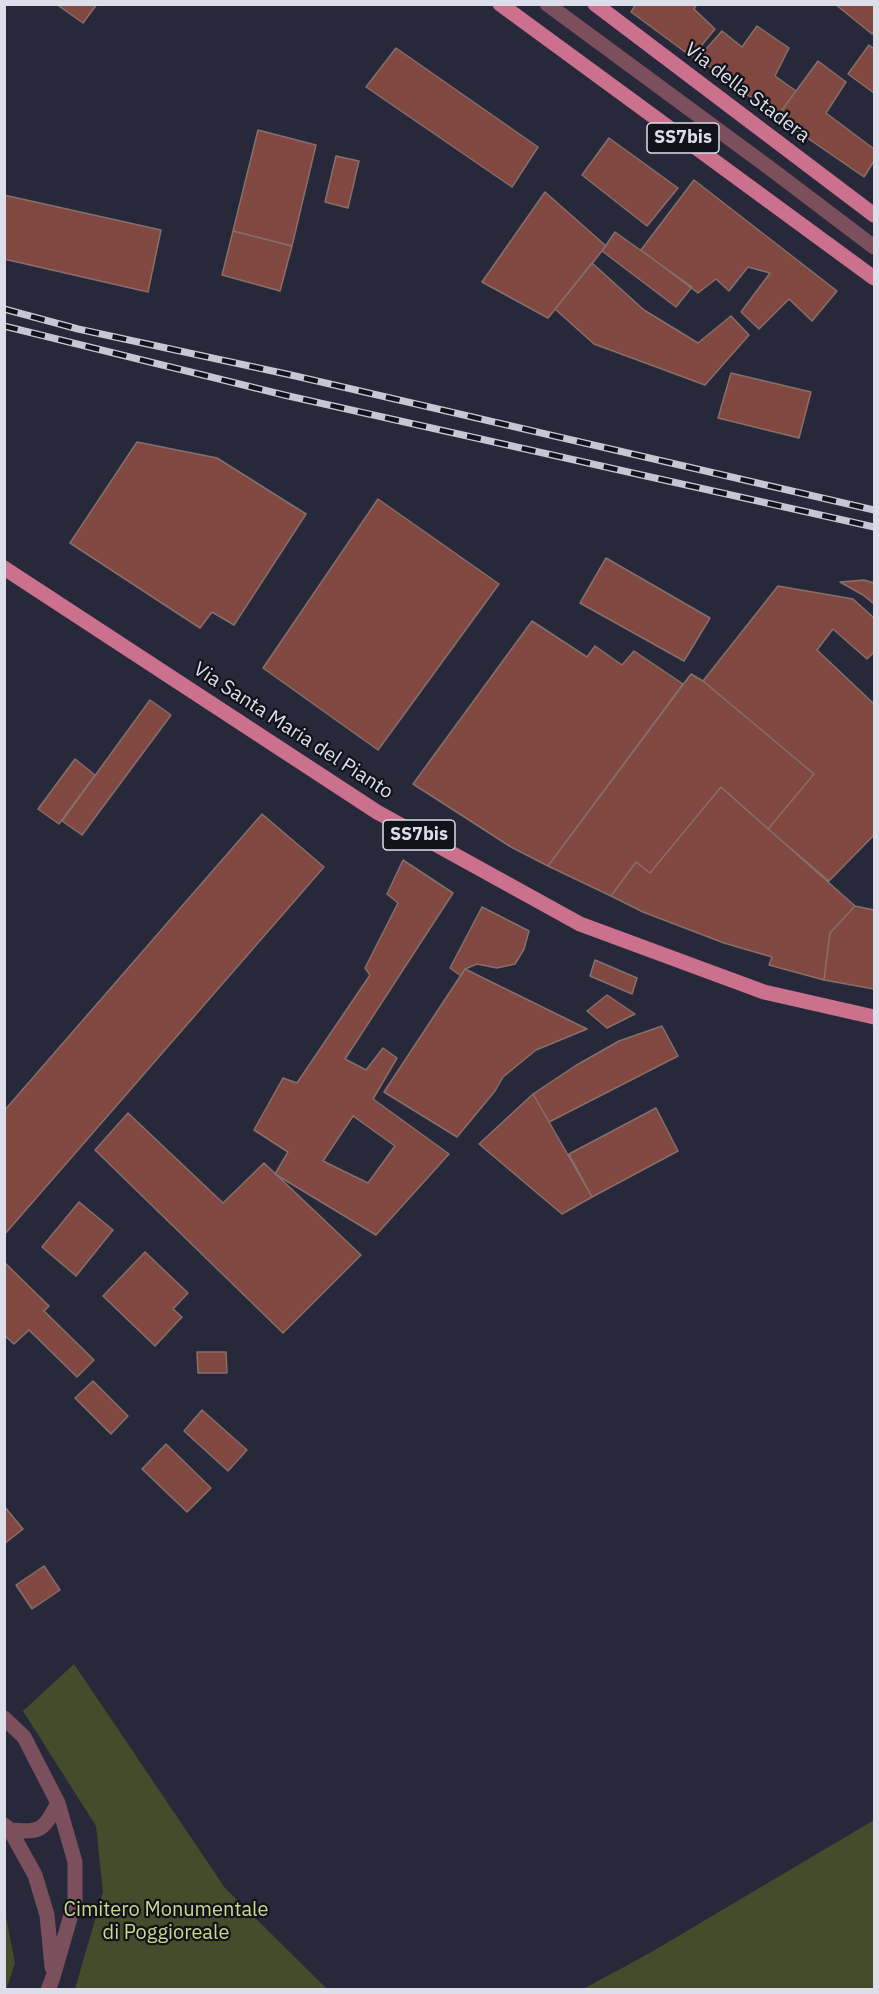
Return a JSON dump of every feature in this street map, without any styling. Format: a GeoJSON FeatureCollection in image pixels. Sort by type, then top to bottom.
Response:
{"type":"FeatureCollection","features":[{"type":"Feature","properties":{"kind":"main road","name":"SS7bis"},"geometry":{"type":"LineString","coordinates":[[500,4],[872,274]]}},
{"type":"Feature","properties":{"kind":"main road","name":"Via della Stadera"},"geometry":{"type":"LineString","coordinates":[[595,4],[874,215]]}},
{"type":"Feature","properties":{"kind":"main road","name":"Via Santa Maria del Pianto"},"geometry":{"type":"LineString","coordinates":[[4,568],[377,812],[580,924],[764,992],[874,1017]]}},
{"type":"Feature","properties":{"kind":"street"},"geometry":{"type":"LineString","coordinates":[[547,4],[874,247]]}},
{"type":"Feature","properties":{"kind":"street"},"geometry":{"type":"LineString","coordinates":[[4,1718],[24,1737],[58,1803],[75,1862],[75,1901],[51,1983]]}},
{"type":"Feature","properties":{"kind":"street"},"geometry":{"type":"LineString","coordinates":[[7,1828],[31,1832],[46,1825],[58,1803]]}},
{"type":"Feature","properties":{"kind":"street"},"geometry":{"type":"LineString","coordinates":[[7,1828],[34,1875],[48,1915],[51,1983]]}},
{"type":"Feature","properties":{"kind":"green space","name":"Cimitero Monumentale di Poggioreale"},"geometry":{"type":"Polygon","coordinates":[[[74,1664],[225,1888],[327,1989],[75,1989],[103,1892],[96,1826],[23,1711],[74,1664]]]}},
{"type":"Feature","properties":{"kind":"green space"},"geometry":{"type":"Polygon","coordinates":[[[874,1820],[874,1989],[583,1989],[648,1954],[874,1820]]]}},
{"type":"Feature","properties":{"kind":"green space"},"geometry":{"type":"Polygon","coordinates":[[[5,1912],[15,1963],[6,1990],[4,1989],[5,1912]]]}},
{"type":"Feature","properties":{"kind":"building"},"geometry":{"type":"Polygon","coordinates":[[[56,4],[97,4],[83,23],[56,4]]]}},
{"type":"Feature","properties":{"kind":"building"},"geometry":{"type":"Polygon","coordinates":[[[636,4],[697,4],[694,9],[715,29],[692,57],[631,12],[636,4]]]}},
{"type":"Feature","properties":{"kind":"building"},"geometry":{"type":"Polygon","coordinates":[[[835,4],[874,4],[872,34],[835,4]]]}},
{"type":"Feature","properties":{"kind":"building"},"geometry":{"type":"Polygon","coordinates":[[[757,26],[789,48],[775,76],[796,91],[777,117],[698,58],[722,31],[742,47],[757,26]]]}},
{"type":"Feature","properties":{"kind":"building"},"geometry":{"type":"Polygon","coordinates":[[[869,45],[874,49],[874,93],[848,74],[869,45]]]}},
{"type":"Feature","properties":{"kind":"building"},"geometry":{"type":"Polygon","coordinates":[[[396,48],[538,147],[512,187],[366,87],[396,48]]]}},
{"type":"Feature","properties":{"kind":"building"},"geometry":{"type":"Polygon","coordinates":[[[818,61],[846,82],[826,113],[874,149],[874,161],[864,177],[777,117],[818,61]]]}},
{"type":"Feature","properties":{"kind":"building"},"geometry":{"type":"Polygon","coordinates":[[[258,130],[316,145],[292,246],[233,231],[258,130]]]}},
{"type":"Feature","properties":{"kind":"building"},"geometry":{"type":"Polygon","coordinates":[[[609,138],[678,188],[647,226],[582,175],[609,138]]]}},
{"type":"Feature","properties":{"kind":"building"},"geometry":{"type":"Polygon","coordinates":[[[336,156],[359,161],[348,208],[325,202],[336,156]]]}},
{"type":"Feature","properties":{"kind":"building"},"geometry":{"type":"Polygon","coordinates":[[[694,180],[837,291],[812,321],[789,299],[759,329],[741,312],[770,273],[748,267],[729,291],[716,279],[698,293],[641,250],[694,180]]]}},
{"type":"Feature","properties":{"kind":"building"},"geometry":{"type":"Polygon","coordinates":[[[545,192],[606,246],[548,318],[482,282],[545,192]]]}},
{"type":"Feature","properties":{"kind":"building"},"geometry":{"type":"Polygon","coordinates":[[[4,195],[161,230],[148,292],[4,259],[4,195]]]}},
{"type":"Feature","properties":{"kind":"building"},"geometry":{"type":"Polygon","coordinates":[[[233,231],[292,246],[280,291],[222,275],[233,231]]]}},
{"type":"Feature","properties":{"kind":"building"},"geometry":{"type":"Polygon","coordinates":[[[615,232],[692,287],[676,307],[602,251],[615,232]]]}},
{"type":"Feature","properties":{"kind":"building"},"geometry":{"type":"Polygon","coordinates":[[[592,263],[644,310],[698,343],[731,316],[749,335],[705,385],[594,344],[555,309],[592,263]]]}},
{"type":"Feature","properties":{"kind":"building"},"geometry":{"type":"Polygon","coordinates":[[[731,373],[811,392],[799,438],[718,418],[731,373]]]}},
{"type":"Feature","properties":{"kind":"building"},"geometry":{"type":"Polygon","coordinates":[[[137,442],[217,458],[306,514],[234,625],[212,612],[200,628],[70,543],[137,442]]]}},
{"type":"Feature","properties":{"kind":"building"},"geometry":{"type":"Polygon","coordinates":[[[378,499],[499,584],[378,750],[263,668],[378,499]]]}},
{"type":"Feature","properties":{"kind":"building"},"geometry":{"type":"Polygon","coordinates":[[[606,558],[710,618],[684,661],[580,603],[606,558]]]}},
{"type":"Feature","properties":{"kind":"building"},"geometry":{"type":"Polygon","coordinates":[[[864,580],[874,583],[874,604],[840,582],[864,580]]]}},
{"type":"Feature","properties":{"kind":"building"},"geometry":{"type":"Polygon","coordinates":[[[778,586],[853,599],[874,618],[874,652],[867,659],[833,629],[817,650],[874,704],[874,835],[829,881],[768,829],[814,774],[703,681],[778,586]]]}},
{"type":"Feature","properties":{"kind":"building"},"geometry":{"type":"Polygon","coordinates":[[[532,621],[587,657],[595,646],[622,665],[634,651],[683,684],[548,866],[511,847],[413,784],[532,621]]]}},
{"type":"Feature","properties":{"kind":"building"},"geometry":{"type":"Polygon","coordinates":[[[691,674],[703,681],[814,774],[768,829],[721,787],[650,873],[636,862],[611,896],[548,866],[691,674]]]}},
{"type":"Feature","properties":{"kind":"building"},"geometry":{"type":"Polygon","coordinates":[[[150,700],[171,715],[82,835],[62,821],[150,700]]]}},
{"type":"Feature","properties":{"kind":"building"},"geometry":{"type":"Polygon","coordinates":[[[75,759],[95,775],[59,824],[38,809],[75,759]]]}},
{"type":"Feature","properties":{"kind":"building"},"geometry":{"type":"Polygon","coordinates":[[[721,787],[855,906],[830,933],[824,980],[769,965],[772,957],[724,943],[643,912],[611,896],[636,862],[650,873],[721,787]]]}},
{"type":"Feature","properties":{"kind":"building"},"geometry":{"type":"Polygon","coordinates":[[[262,814],[324,867],[4,1235],[4,1111],[262,814]]]}},
{"type":"Feature","properties":{"kind":"building"},"geometry":{"type":"Polygon","coordinates":[[[403,860],[453,893],[345,1059],[366,1070],[383,1048],[397,1058],[373,1099],[449,1154],[376,1235],[275,1174],[288,1152],[254,1130],[283,1078],[297,1083],[370,975],[365,968],[398,903],[387,894],[403,860]],[[353,1116],[323,1161],[368,1183],[395,1146],[353,1116]]]}},
{"type":"Feature","properties":{"kind":"building"},"geometry":{"type":"Polygon","coordinates":[[[855,906],[874,910],[874,989],[824,980],[830,933],[855,906]]]}},
{"type":"Feature","properties":{"kind":"building"},"geometry":{"type":"Polygon","coordinates":[[[482,907],[529,931],[524,949],[515,964],[497,968],[477,964],[465,969],[461,976],[450,968],[482,907]]]}},
{"type":"Feature","properties":{"kind":"building"},"geometry":{"type":"Polygon","coordinates":[[[595,960],[637,978],[632,994],[590,976],[595,960]]]}},
{"type":"Feature","properties":{"kind":"building"},"geometry":{"type":"Polygon","coordinates":[[[465,969],[587,1029],[536,1050],[503,1077],[495,1091],[457,1137],[384,1092],[465,969]]]}},
{"type":"Feature","properties":{"kind":"building"},"geometry":{"type":"Polygon","coordinates":[[[607,995],[635,1014],[607,1028],[587,1011],[607,995]]]}},
{"type":"Feature","properties":{"kind":"building"},"geometry":{"type":"Polygon","coordinates":[[[662,1026],[678,1056],[549,1122],[533,1094],[575,1066],[619,1041],[662,1026]]]}},
{"type":"Feature","properties":{"kind":"building"},"geometry":{"type":"Polygon","coordinates":[[[533,1094],[592,1197],[562,1214],[479,1144],[533,1094]]]}},
{"type":"Feature","properties":{"kind":"building"},"geometry":{"type":"Polygon","coordinates":[[[656,1108],[678,1151],[592,1197],[569,1154],[656,1108]]]}},
{"type":"Feature","properties":{"kind":"building"},"geometry":{"type":"Polygon","coordinates":[[[128,1113],[223,1203],[264,1163],[361,1255],[283,1333],[95,1150],[128,1113]]]}},
{"type":"Feature","properties":{"kind":"building"},"geometry":{"type":"Polygon","coordinates":[[[79,1202],[113,1230],[76,1276],[42,1247],[79,1202]]]}},
{"type":"Feature","properties":{"kind":"building"},"geometry":{"type":"Polygon","coordinates":[[[145,1252],[188,1293],[173,1309],[182,1317],[155,1346],[103,1296],[145,1252]]]}},
{"type":"Feature","properties":{"kind":"building"},"geometry":{"type":"Polygon","coordinates":[[[4,1262],[49,1306],[44,1311],[94,1360],[77,1377],[29,1330],[14,1344],[4,1335],[4,1262]]]}},
{"type":"Feature","properties":{"kind":"building"},"geometry":{"type":"Polygon","coordinates":[[[197,1352],[226,1352],[227,1373],[198,1373],[197,1352]]]}},
{"type":"Feature","properties":{"kind":"building"},"geometry":{"type":"Polygon","coordinates":[[[93,1381],[128,1416],[111,1434],[75,1398],[93,1381]]]}},
{"type":"Feature","properties":{"kind":"building"},"geometry":{"type":"Polygon","coordinates":[[[202,1410],[247,1450],[228,1471],[184,1431],[202,1410]]]}},
{"type":"Feature","properties":{"kind":"building"},"geometry":{"type":"Polygon","coordinates":[[[166,1444],[211,1488],[187,1512],[142,1469],[166,1444]]]}},
{"type":"Feature","properties":{"kind":"building"},"geometry":{"type":"Polygon","coordinates":[[[4,1506],[23,1529],[4,1544],[4,1506]]]}},
{"type":"Feature","properties":{"kind":"building"},"geometry":{"type":"Polygon","coordinates":[[[44,1566],[60,1590],[32,1609],[16,1585],[44,1566]]]}},
{"type":"Feature","properties":{"kind":"railway"},"geometry":{"type":"LineString","coordinates":[[4,309],[78,329],[291,375],[874,510]]}},
{"type":"Feature","properties":{"kind":"railway"},"geometry":{"type":"LineString","coordinates":[[4,326],[284,395],[874,527]]}}]}
